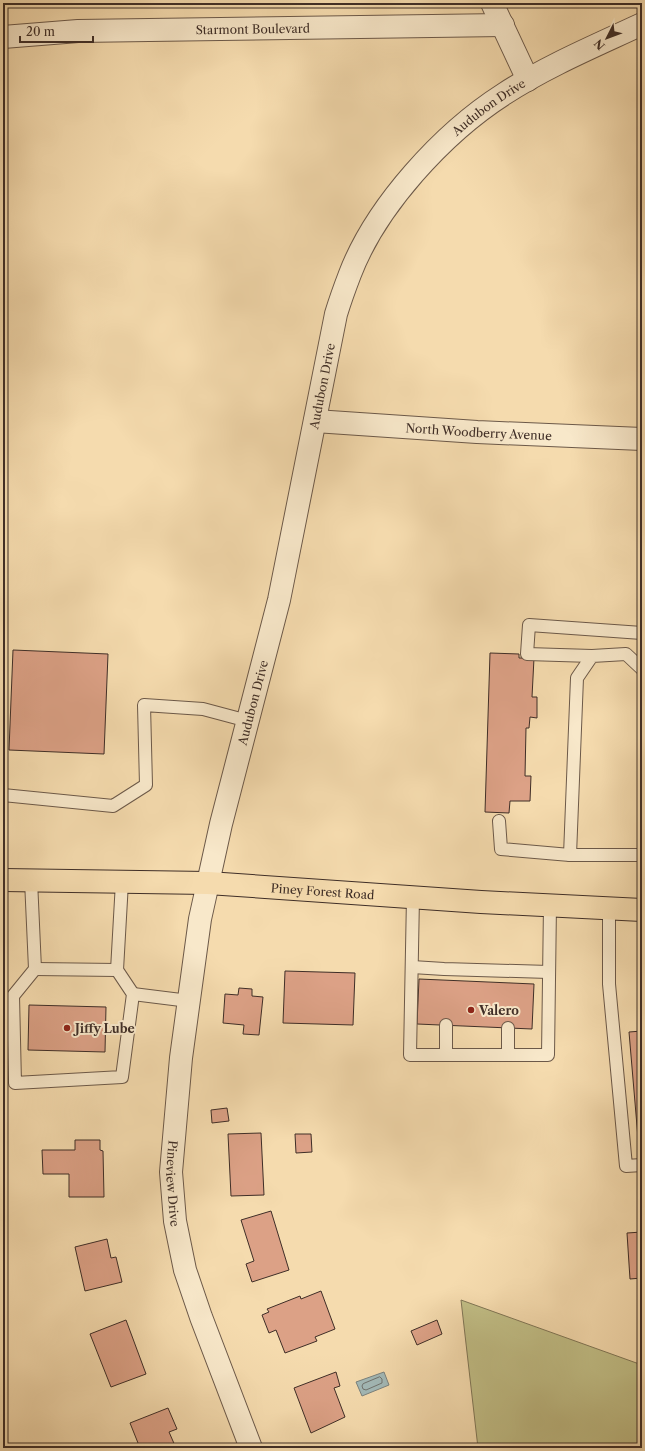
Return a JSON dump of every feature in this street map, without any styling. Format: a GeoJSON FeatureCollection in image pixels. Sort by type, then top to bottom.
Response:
{"type":"FeatureCollection","features":[{"type":"Feature","properties":{"kind":"main road","name":"Piney Forest Road"},"geometry":{"type":"LineString","coordinates":[[3,880],[208,883],[550,906],[642,910]]}},
{"type":"Feature","properties":{"kind":"street"},"geometry":{"type":"LineString","coordinates":[[492,3],[528,80]]}},
{"type":"Feature","properties":{"kind":"street","name":"Audubon Drive"},"geometry":{"type":"LineString","coordinates":[[208,883],[221,824],[279,600],[336,314],[350,273],[371,232],[397,192],[442,142],[480,110],[504,94],[549,68],[642,24]]}},
{"type":"Feature","properties":{"kind":"street","name":"Starmont Boulevard"},"geometry":{"type":"LineString","coordinates":[[3,37],[86,31],[503,25]]}},
{"type":"Feature","properties":{"kind":"street","name":"North Woodberry Avenue"},"geometry":{"type":"LineString","coordinates":[[315,420],[477,432],[642,439]]}},
{"type":"Feature","properties":{"kind":"street","name":"Pineview Drive"},"geometry":{"type":"LineString","coordinates":[[208,883],[200,919],[181,1058],[171,1172],[175,1221],[185,1270],[201,1317],[251,1448]]}},
{"type":"Feature","properties":{"kind":"lane"},"geometry":{"type":"LineString","coordinates":[[642,633],[529,625],[527,654],[592,656],[626,654],[642,669]]}},
{"type":"Feature","properties":{"kind":"lane"},"geometry":{"type":"LineString","coordinates":[[570,855],[577,678],[592,656]]}},
{"type":"Feature","properties":{"kind":"lane"},"geometry":{"type":"LineString","coordinates":[[3,795],[113,806],[126,798],[146,785],[144,705],[203,709],[248,721]]}},
{"type":"Feature","properties":{"kind":"lane"},"geometry":{"type":"LineString","coordinates":[[498,822],[501,849],[570,855],[642,855]]}},
{"type":"Feature","properties":{"kind":"lane"},"geometry":{"type":"LineString","coordinates":[[31,880],[35,969],[13,996],[15,1083],[122,1076],[133,994],[117,970],[122,882]]}},
{"type":"Feature","properties":{"kind":"lane"},"geometry":{"type":"LineString","coordinates":[[413,897],[410,1055],[548,1055],[550,906]]}},
{"type":"Feature","properties":{"kind":"lane"},"geometry":{"type":"LineString","coordinates":[[609,908],[609,984],[626,1166],[642,1165]]}},
{"type":"Feature","properties":{"kind":"lane"},"geometry":{"type":"LineString","coordinates":[[412,967],[445,974],[507,976],[549,972]]}},
{"type":"Feature","properties":{"kind":"lane"},"geometry":{"type":"LineString","coordinates":[[35,969],[117,970]]}},
{"type":"Feature","properties":{"kind":"lane"},"geometry":{"type":"LineString","coordinates":[[133,994],[189,1001]]}},
{"type":"Feature","properties":{"kind":"lane"},"geometry":{"type":"LineString","coordinates":[[446,1025],[446,1055]]}},
{"type":"Feature","properties":{"kind":"lane"},"geometry":{"type":"LineString","coordinates":[[508,1028],[508,1055]]}},
{"type":"Feature","properties":{"kind":"shaded area"},"geometry":{"type":"Polygon","coordinates":[[[461,1300],[642,1365],[642,1448],[478,1448],[461,1300]]]}},
{"type":"Feature","properties":{"kind":"water"},"geometry":{"type":"Polygon","coordinates":[[[384,1372],[389,1385],[362,1396],[356,1382],[384,1372]]]}},
{"type":"Feature","properties":{"kind":"building"},"geometry":{"type":"Polygon","coordinates":[[[13,650],[108,654],[104,754],[9,750],[13,650]]]}},
{"type":"Feature","properties":{"kind":"building"},"geometry":{"type":"Polygon","coordinates":[[[490,653],[519,654],[519,658],[534,658],[532,697],[537,697],[537,718],[530,717],[529,728],[526,728],[525,776],[531,776],[530,801],[510,801],[509,813],[485,812],[490,653]]]}},
{"type":"Feature","properties":{"kind":"building"},"geometry":{"type":"Polygon","coordinates":[[[285,971],[355,973],[353,1025],[283,1023],[285,971]]]}},
{"type":"Feature","properties":{"kind":"building"},"geometry":{"type":"Polygon","coordinates":[[[419,979],[534,984],[532,1029],[417,1024],[419,979]]]}},
{"type":"Feature","properties":{"kind":"building"},"geometry":{"type":"Polygon","coordinates":[[[239,988],[252,989],[252,996],[263,997],[259,1035],[243,1034],[244,1025],[223,1023],[225,994],[238,995],[239,988]]]}},
{"type":"Feature","properties":{"kind":"building","name":"Jiffy Lube"},"geometry":{"type":"Polygon","coordinates":[[[29,1005],[106,1007],[105,1052],[28,1050],[29,1005]]]}},
{"type":"Feature","properties":{"kind":"building"},"geometry":{"type":"Polygon","coordinates":[[[642,1031],[642,1138],[638,1138],[629,1032],[642,1031]]]}},
{"type":"Feature","properties":{"kind":"building"},"geometry":{"type":"Polygon","coordinates":[[[227,1108],[229,1121],[212,1123],[211,1110],[227,1108]]]}},
{"type":"Feature","properties":{"kind":"building"},"geometry":{"type":"Polygon","coordinates":[[[261,1133],[264,1195],[231,1196],[228,1134],[261,1133]]]}},
{"type":"Feature","properties":{"kind":"building"},"geometry":{"type":"Polygon","coordinates":[[[295,1134],[311,1134],[312,1152],[296,1153],[295,1134]]]}},
{"type":"Feature","properties":{"kind":"building"},"geometry":{"type":"Polygon","coordinates":[[[75,1140],[100,1140],[100,1150],[103,1151],[104,1197],[69,1197],[69,1174],[43,1174],[42,1150],[75,1150],[75,1140]]]}},
{"type":"Feature","properties":{"kind":"building"},"geometry":{"type":"Polygon","coordinates":[[[271,1211],[289,1270],[252,1282],[246,1264],[254,1261],[241,1220],[271,1211]]]}},
{"type":"Feature","properties":{"kind":"building"},"geometry":{"type":"Polygon","coordinates":[[[642,1232],[642,1278],[630,1279],[627,1233],[642,1232]]]}},
{"type":"Feature","properties":{"kind":"building"},"geometry":{"type":"Polygon","coordinates":[[[107,1239],[111,1258],[116,1257],[122,1282],[85,1291],[75,1247],[107,1239]]]}},
{"type":"Feature","properties":{"kind":"building"},"geometry":{"type":"Polygon","coordinates":[[[321,1291],[335,1329],[315,1337],[317,1341],[285,1353],[276,1330],[269,1333],[262,1315],[269,1312],[267,1309],[300,1296],[301,1299],[321,1291]]]}},
{"type":"Feature","properties":{"kind":"building"},"geometry":{"type":"Polygon","coordinates":[[[126,1320],[146,1374],[111,1387],[90,1334],[126,1320]]]}},
{"type":"Feature","properties":{"kind":"building"},"geometry":{"type":"Polygon","coordinates":[[[437,1320],[442,1334],[417,1345],[411,1331],[437,1320]]]}},
{"type":"Feature","properties":{"kind":"building"},"geometry":{"type":"Polygon","coordinates":[[[336,1372],[340,1386],[334,1388],[345,1417],[311,1433],[294,1388],[336,1372]]]}},
{"type":"Feature","properties":{"kind":"building"},"geometry":{"type":"Polygon","coordinates":[[[168,1408],[177,1429],[169,1432],[176,1448],[140,1448],[130,1423],[168,1408]]]}},
{"type":"Feature","properties":{"kind":"place","name":"Valero"},"geometry":{"type":"Point","coordinates":[471,1010]}},
{"type":"Feature","properties":{"kind":"place","name":"Jiffy Lube"},"geometry":{"type":"Point","coordinates":[67,1028]}}]}
